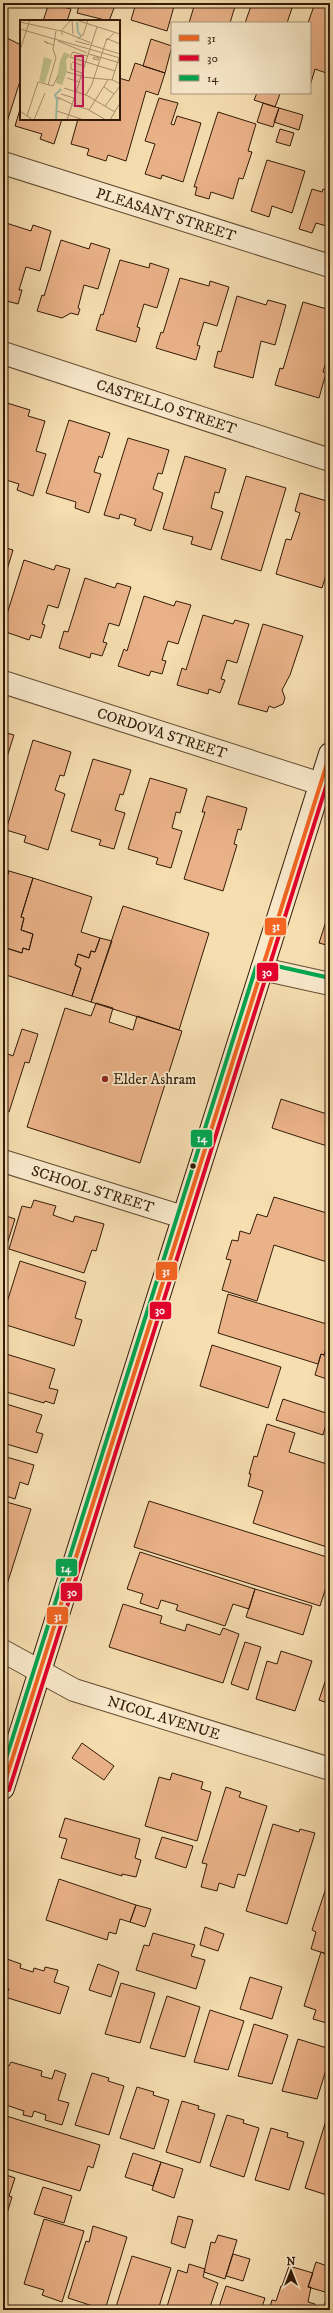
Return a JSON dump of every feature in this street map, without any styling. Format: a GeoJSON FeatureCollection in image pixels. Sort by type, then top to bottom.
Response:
{"type":"FeatureCollection","features":[{"type":"Feature","properties":{"kind":"street","name":"PLEASANT STREET"},"geometry":{"type":"LineString","coordinates":[[3,163],[330,266]]}},
{"type":"Feature","properties":{"kind":"street","name":"CASTELLO STREET"},"geometry":{"type":"LineString","coordinates":[[3,353],[330,460]]}},
{"type":"Feature","properties":{"kind":"street","name":"CORDOVA STREET"},"geometry":{"type":"LineString","coordinates":[[3,682],[320,784]]}},
{"type":"Feature","properties":{"kind":"street"},"geometry":{"type":"LineString","coordinates":[[3,1788],[330,754]]}},
{"type":"Feature","properties":{"kind":"street"},"geometry":{"type":"LineString","coordinates":[[262,969],[330,984]]}},
{"type":"Feature","properties":{"kind":"street","name":"SCHOOL STREET"},"geometry":{"type":"LineString","coordinates":[[3,1161],[183,1217]]}},
{"type":"Feature","properties":{"kind":"street","name":"NICOL AVENUE"},"geometry":{"type":"LineString","coordinates":[[3,1651],[74,1690],[330,1769]]}},
{"type":"Feature","properties":{"kind":"building"},"geometry":{"type":"Polygon","coordinates":[[[49,3],[71,9],[67,20],[43,20],[49,3]]]}},
{"type":"Feature","properties":{"kind":"building"},"geometry":{"type":"Polygon","coordinates":[[[80,3],[116,3],[109,20],[77,13],[80,3]]]}},
{"type":"Feature","properties":{"kind":"building"},"geometry":{"type":"Polygon","coordinates":[[[136,3],[175,3],[167,31],[131,20],[136,3]]]}},
{"type":"Feature","properties":{"kind":"building"},"geometry":{"type":"Polygon","coordinates":[[[195,3],[236,3],[230,22],[189,22],[195,3]]]}},
{"type":"Feature","properties":{"kind":"building"},"geometry":{"type":"Polygon","coordinates":[[[252,3],[286,3],[293,5],[287,22],[245,22],[252,3]]]}},
{"type":"Feature","properties":{"kind":"building"},"geometry":{"type":"Polygon","coordinates":[[[315,3],[330,6],[330,71],[329,74],[315,69],[311,83],[311,22],[308,22],[315,3]]]}},
{"type":"Feature","properties":{"kind":"building"},"geometry":{"type":"Polygon","coordinates":[[[3,36],[20,44],[20,81],[7,122],[3,121],[3,36]]]}},
{"type":"Feature","properties":{"kind":"building"},"geometry":{"type":"Polygon","coordinates":[[[151,39],[171,46],[165,73],[143,66],[151,39]]]}},
{"type":"Feature","properties":{"kind":"building"},"geometry":{"type":"Polygon","coordinates":[[[135,63],[165,73],[158,95],[146,91],[126,161],[108,155],[106,161],[87,155],[89,149],[71,144],[78,120],[120,120],[120,78],[129,81],[135,63]]]}},
{"type":"Feature","properties":{"kind":"building"},"geometry":{"type":"Polygon","coordinates":[[[257,94],[280,94],[275,107],[254,100],[257,94]]]}},
{"type":"Feature","properties":{"kind":"building"},"geometry":{"type":"Polygon","coordinates":[[[159,98],[178,103],[171,124],[174,125],[177,116],[201,123],[183,182],[162,175],[161,179],[145,174],[155,144],[145,141],[159,98]]]}},
{"type":"Feature","properties":{"kind":"building"},"geometry":{"type":"Polygon","coordinates":[[[263,103],[279,108],[273,127],[257,122],[263,103]]]}},
{"type":"Feature","properties":{"kind":"building"},"geometry":{"type":"Polygon","coordinates":[[[279,108],[303,115],[299,130],[274,122],[279,108]]]}},
{"type":"Feature","properties":{"kind":"building"},"geometry":{"type":"Polygon","coordinates":[[[20,109],[20,120],[62,120],[54,144],[40,139],[42,134],[15,126],[20,109]]]}},
{"type":"Feature","properties":{"kind":"building"},"geometry":{"type":"Polygon","coordinates":[[[218,112],[256,124],[248,151],[252,152],[243,179],[239,178],[233,199],[211,192],[209,199],[195,195],[197,187],[194,187],[218,112]]]}},
{"type":"Feature","properties":{"kind":"building"},"geometry":{"type":"Polygon","coordinates":[[[330,127],[330,145],[325,144],[330,127]]]}},
{"type":"Feature","properties":{"kind":"building"},"geometry":{"type":"Polygon","coordinates":[[[280,129],[294,133],[290,146],[276,142],[280,129]]]}},
{"type":"Feature","properties":{"kind":"building"},"geometry":{"type":"Polygon","coordinates":[[[267,160],[305,171],[292,213],[272,206],[269,217],[251,211],[267,160]]]}},
{"type":"Feature","properties":{"kind":"building"},"geometry":{"type":"Polygon","coordinates":[[[312,189],[322,192],[323,189],[330,191],[330,227],[316,223],[312,233],[299,229],[312,189]]]}},
{"type":"Feature","properties":{"kind":"building"},"geometry":{"type":"Polygon","coordinates":[[[3,222],[31,231],[33,225],[51,231],[40,271],[26,267],[19,290],[22,290],[18,304],[3,300],[3,222]]]}},
{"type":"Feature","properties":{"kind":"building"},"geometry":{"type":"Polygon","coordinates":[[[61,240],[89,249],[91,243],[110,249],[98,289],[84,285],[78,308],[80,309],[78,315],[71,313],[62,318],[37,311],[42,295],[44,296],[61,240]]]}},
{"type":"Feature","properties":{"kind":"building"},"geometry":{"type":"Polygon","coordinates":[[[120,260],[149,268],[150,263],[169,269],[157,308],[144,304],[137,327],[140,328],[136,342],[96,330],[101,314],[103,315],[120,260]]]}},
{"type":"Feature","properties":{"kind":"building"},"geometry":{"type":"Polygon","coordinates":[[[180,278],[209,286],[210,281],[229,287],[217,326],[204,322],[197,345],[200,346],[196,360],[156,348],[161,332],[163,333],[180,278]]]}},
{"type":"Feature","properties":{"kind":"building"},"geometry":{"type":"Polygon","coordinates":[[[237,296],[266,305],[268,300],[286,305],[275,345],[261,341],[253,378],[214,367],[218,351],[221,352],[237,296]]]}},
{"type":"Feature","properties":{"kind":"building"},"geometry":{"type":"Polygon","coordinates":[[[303,302],[330,310],[330,350],[323,372],[326,373],[319,398],[275,385],[280,368],[283,369],[303,302]]]}},
{"type":"Feature","properties":{"kind":"building"},"geometry":{"type":"Polygon","coordinates":[[[7,403],[30,410],[28,416],[45,421],[36,451],[46,454],[33,496],[17,490],[19,484],[3,479],[3,417],[7,403]]]}},
{"type":"Feature","properties":{"kind":"building"},"geometry":{"type":"Polygon","coordinates":[[[69,420],[110,433],[102,458],[99,456],[94,472],[101,474],[89,513],[75,508],[76,502],[46,493],[69,420]]]}},
{"type":"Feature","properties":{"kind":"building"},"geometry":{"type":"Polygon","coordinates":[[[128,438],[169,450],[162,474],[158,473],[153,489],[163,493],[151,531],[134,525],[136,519],[120,514],[119,519],[104,515],[128,438]]]}},
{"type":"Feature","properties":{"kind":"building"},"geometry":{"type":"Polygon","coordinates":[[[185,456],[226,469],[219,493],[215,492],[211,508],[223,512],[211,550],[191,544],[193,537],[163,529],[185,456]]]}},
{"type":"Feature","properties":{"kind":"building"},"geometry":{"type":"Polygon","coordinates":[[[246,476],[286,488],[261,571],[221,559],[246,476]]]}},
{"type":"Feature","properties":{"kind":"building"},"geometry":{"type":"Polygon","coordinates":[[[300,493],[330,502],[330,562],[322,588],[276,574],[286,539],[291,540],[300,513],[295,511],[300,493]]]}},
{"type":"Feature","properties":{"kind":"building"},"geometry":{"type":"Polygon","coordinates":[[[3,547],[13,550],[3,583],[3,547]]]}},
{"type":"Feature","properties":{"kind":"building"},"geometry":{"type":"Polygon","coordinates":[[[24,560],[54,570],[56,565],[70,569],[58,608],[48,605],[42,624],[45,625],[41,638],[31,635],[29,640],[3,631],[3,615],[4,613],[7,614],[24,560]]]}},
{"type":"Feature","properties":{"kind":"building"},"geometry":{"type":"Polygon","coordinates":[[[85,578],[115,588],[117,583],[131,587],[119,626],[109,623],[103,642],[107,643],[102,656],[91,653],[90,658],[59,648],[64,631],[68,632],[85,578]]]}},
{"type":"Feature","properties":{"kind":"building"},"geometry":{"type":"Polygon","coordinates":[[[144,596],[174,606],[176,601],[191,605],[178,644],[168,641],[162,660],[166,661],[162,674],[151,671],[149,676],[118,666],[124,649],[127,651],[144,596]]]}},
{"type":"Feature","properties":{"kind":"building"},"geometry":{"type":"Polygon","coordinates":[[[203,615],[233,624],[235,620],[249,624],[237,663],[227,660],[221,679],[225,680],[220,693],[209,689],[208,694],[177,685],[182,668],[186,670],[203,615]]]}},
{"type":"Feature","properties":{"kind":"building"},"geometry":{"type":"Polygon","coordinates":[[[263,624],[303,636],[290,675],[282,690],[285,698],[283,704],[274,708],[269,706],[267,712],[238,704],[263,624]]]}},
{"type":"Feature","properties":{"kind":"building"},"geometry":{"type":"Polygon","coordinates":[[[3,732],[14,735],[6,760],[3,759],[3,732]]]}},
{"type":"Feature","properties":{"kind":"building"},"geometry":{"type":"Polygon","coordinates":[[[33,740],[71,752],[64,776],[60,775],[55,790],[65,794],[48,850],[24,842],[26,836],[6,830],[33,740]]]}},
{"type":"Feature","properties":{"kind":"building"},"geometry":{"type":"Polygon","coordinates":[[[93,759],[131,770],[123,795],[120,794],[115,810],[125,813],[114,849],[99,845],[101,840],[71,831],[93,759]]]}},
{"type":"Feature","properties":{"kind":"building"},"geometry":{"type":"Polygon","coordinates":[[[150,778],[187,789],[180,813],[176,812],[172,828],[182,831],[171,868],[156,864],[158,858],[128,849],[150,778]]]}},
{"type":"Feature","properties":{"kind":"building"},"geometry":{"type":"Polygon","coordinates":[[[207,796],[247,808],[241,830],[238,829],[234,844],[237,845],[223,891],[184,879],[205,812],[202,812],[207,796]]]}},
{"type":"Feature","properties":{"kind":"building"},"geometry":{"type":"Polygon","coordinates":[[[3,869],[9,871],[3,889],[3,869]]]}},
{"type":"Feature","properties":{"kind":"building"},"geometry":{"type":"Polygon","coordinates":[[[9,871],[33,878],[21,917],[24,918],[21,930],[33,934],[29,950],[23,948],[22,953],[3,947],[3,889],[9,871]]]}},
{"type":"Feature","properties":{"kind":"building"},"geometry":{"type":"Polygon","coordinates":[[[33,878],[92,897],[81,932],[100,938],[95,952],[91,951],[89,958],[78,954],[75,965],[81,968],[72,996],[3,974],[3,947],[22,953],[23,948],[29,950],[33,934],[21,930],[24,918],[21,917],[33,878]]]}},
{"type":"Feature","properties":{"kind":"building"},"geometry":{"type":"Polygon","coordinates":[[[123,906],[209,933],[179,1030],[91,1002],[123,906]]]}},
{"type":"Feature","properties":{"kind":"building"},"geometry":{"type":"Polygon","coordinates":[[[330,909],[330,946],[319,943],[330,909]]]}},
{"type":"Feature","properties":{"kind":"building"},"geometry":{"type":"Polygon","coordinates":[[[100,938],[112,941],[91,1002],[72,996],[81,968],[75,965],[78,954],[89,958],[91,951],[95,952],[100,938]]]}},
{"type":"Feature","properties":{"kind":"building","name":"Elder Ashram"},"geometry":{"type":"Polygon","coordinates":[[[96,1003],[113,1008],[109,1022],[133,1030],[137,1016],[182,1031],[140,1163],[27,1127],[65,1008],[91,1016],[96,1003]]]}},
{"type":"Feature","properties":{"kind":"building"},"geometry":{"type":"Polygon","coordinates":[[[22,1029],[38,1034],[29,1063],[25,1062],[9,1112],[3,1110],[3,1052],[13,1056],[22,1029]]]}},
{"type":"Feature","properties":{"kind":"building"},"geometry":{"type":"Polygon","coordinates":[[[281,1099],[330,1115],[330,1147],[272,1128],[281,1099]]]}},
{"type":"Feature","properties":{"kind":"building"},"geometry":{"type":"Polygon","coordinates":[[[274,1197],[330,1214],[330,1263],[274,1245],[257,1301],[222,1290],[231,1260],[226,1259],[232,1240],[238,1241],[240,1231],[250,1234],[257,1214],[267,1217],[274,1197]]]}},
{"type":"Feature","properties":{"kind":"building"},"geometry":{"type":"Polygon","coordinates":[[[34,1200],[56,1206],[53,1215],[73,1222],[75,1216],[104,1224],[96,1251],[92,1250],[84,1273],[9,1249],[22,1206],[31,1208],[34,1200]]]}},
{"type":"Feature","properties":{"kind":"building"},"geometry":{"type":"Polygon","coordinates":[[[3,1215],[15,1219],[3,1257],[3,1215]]]}},
{"type":"Feature","properties":{"kind":"building"},"geometry":{"type":"Polygon","coordinates":[[[20,1261],[86,1282],[75,1318],[82,1320],[74,1346],[3,1324],[3,1315],[20,1261]]]}},
{"type":"Feature","properties":{"kind":"building"},"geometry":{"type":"Polygon","coordinates":[[[228,1294],[330,1325],[330,1335],[324,1355],[321,1354],[318,1364],[218,1333],[228,1294]]]}},
{"type":"Feature","properties":{"kind":"building"},"geometry":{"type":"Polygon","coordinates":[[[212,1345],[281,1367],[268,1408],[200,1386],[212,1345]]]}},
{"type":"Feature","properties":{"kind":"building"},"geometry":{"type":"Polygon","coordinates":[[[3,1353],[55,1369],[49,1388],[58,1390],[54,1404],[45,1401],[44,1403],[3,1391],[3,1353]]]}},
{"type":"Feature","properties":{"kind":"building"},"geometry":{"type":"Polygon","coordinates":[[[321,1354],[330,1357],[330,1380],[315,1375],[321,1354]]]}},
{"type":"Feature","properties":{"kind":"building"},"geometry":{"type":"Polygon","coordinates":[[[283,1399],[329,1414],[323,1435],[276,1420],[283,1399]]]}},
{"type":"Feature","properties":{"kind":"building"},"geometry":{"type":"Polygon","coordinates":[[[3,1403],[42,1415],[36,1432],[43,1434],[37,1453],[3,1443],[3,1403]]]}},
{"type":"Feature","properties":{"kind":"building"},"geometry":{"type":"Polygon","coordinates":[[[267,1424],[295,1433],[289,1452],[330,1465],[330,1548],[253,1523],[263,1491],[248,1486],[251,1474],[249,1474],[254,1456],[257,1457],[267,1424]]]}},
{"type":"Feature","properties":{"kind":"building"},"geometry":{"type":"Polygon","coordinates":[[[3,1456],[34,1465],[28,1485],[20,1482],[15,1499],[3,1495],[3,1456]]]}},
{"type":"Feature","properties":{"kind":"building"},"geometry":{"type":"Polygon","coordinates":[[[3,1501],[31,1509],[3,1597],[3,1501]]]}},
{"type":"Feature","properties":{"kind":"building"},"geometry":{"type":"Polygon","coordinates":[[[149,1501],[330,1558],[330,1575],[320,1606],[134,1547],[149,1501]]]}},
{"type":"Feature","properties":{"kind":"building"},"geometry":{"type":"Polygon","coordinates":[[[140,1552],[255,1589],[249,1609],[233,1604],[225,1626],[176,1610],[178,1605],[161,1600],[158,1609],[140,1603],[143,1594],[127,1589],[140,1552]]]}},
{"type":"Feature","properties":{"kind":"building"},"geometry":{"type":"Polygon","coordinates":[[[255,1589],[312,1606],[303,1635],[246,1617],[255,1589]]]}},
{"type":"Feature","properties":{"kind":"building"},"geometry":{"type":"Polygon","coordinates":[[[123,1604],[162,1616],[160,1623],[185,1631],[187,1624],[220,1635],[223,1628],[239,1634],[223,1683],[109,1647],[123,1604]]]}},
{"type":"Feature","properties":{"kind":"building"},"geometry":{"type":"Polygon","coordinates":[[[245,1642],[261,1647],[248,1690],[231,1684],[245,1642]]]}},
{"type":"Feature","properties":{"kind":"building"},"geometry":{"type":"Polygon","coordinates":[[[281,1651],[312,1661],[295,1711],[256,1699],[267,1661],[277,1664],[281,1651]]]}},
{"type":"Feature","properties":{"kind":"building"},"geometry":{"type":"Polygon","coordinates":[[[330,1667],[330,1704],[319,1700],[330,1667]]]}},
{"type":"Feature","properties":{"kind":"building"},"geometry":{"type":"Polygon","coordinates":[[[82,1743],[114,1766],[104,1780],[72,1758],[82,1743]]]}},
{"type":"Feature","properties":{"kind":"building"},"geometry":{"type":"Polygon","coordinates":[[[172,1773],[203,1782],[201,1789],[211,1792],[197,1841],[145,1826],[159,1777],[170,1780],[172,1773]]]}},
{"type":"Feature","properties":{"kind":"building"},"geometry":{"type":"Polygon","coordinates":[[[226,1787],[241,1792],[239,1797],[267,1806],[245,1876],[238,1874],[234,1888],[219,1883],[217,1891],[201,1887],[207,1864],[202,1863],[226,1787]]]}},
{"type":"Feature","properties":{"kind":"building"},"geometry":{"type":"Polygon","coordinates":[[[65,1818],[140,1839],[135,1858],[141,1860],[136,1877],[122,1874],[122,1876],[61,1858],[67,1839],[59,1837],[65,1818]]]}},
{"type":"Feature","properties":{"kind":"building"},"geometry":{"type":"Polygon","coordinates":[[[273,1824],[299,1832],[300,1829],[315,1833],[287,1924],[246,1911],[273,1824]]]}},
{"type":"Feature","properties":{"kind":"building"},"geometry":{"type":"Polygon","coordinates":[[[162,1837],[193,1846],[186,1868],[155,1858],[162,1837]]]}},
{"type":"Feature","properties":{"kind":"building"},"geometry":{"type":"Polygon","coordinates":[[[330,1876],[330,1955],[311,1949],[316,1932],[312,1930],[330,1876]]]}},
{"type":"Feature","properties":{"kind":"building"},"geometry":{"type":"Polygon","coordinates":[[[59,1879],[136,1905],[130,1922],[120,1919],[116,1934],[109,1932],[107,1940],[46,1920],[59,1879]]]}},
{"type":"Feature","properties":{"kind":"building"},"geometry":{"type":"Polygon","coordinates":[[[136,1905],[151,1909],[145,1927],[130,1922],[136,1905]]]}},
{"type":"Feature","properties":{"kind":"building"},"geometry":{"type":"Polygon","coordinates":[[[205,1927],[224,1934],[218,1951],[200,1945],[205,1927]]]}},
{"type":"Feature","properties":{"kind":"building"},"geometry":{"type":"Polygon","coordinates":[[[153,1933],[195,1945],[191,1956],[205,1960],[196,1989],[136,1970],[144,1945],[149,1946],[153,1933]]]}},
{"type":"Feature","properties":{"kind":"building"},"geometry":{"type":"Polygon","coordinates":[[[321,1952],[330,1955],[330,2024],[313,2019],[316,2010],[304,2006],[321,1952]]]}},
{"type":"Feature","properties":{"kind":"building"},"geometry":{"type":"Polygon","coordinates":[[[7,1959],[21,1964],[20,1968],[33,1972],[34,1968],[44,1971],[45,1967],[58,1970],[54,1982],[69,1987],[60,2014],[8,1998],[6,1994],[9,1989],[3,1987],[3,1972],[7,1959]]]}},
{"type":"Feature","properties":{"kind":"building"},"geometry":{"type":"Polygon","coordinates":[[[98,1964],[119,1972],[111,1997],[89,1990],[98,1964]]]}},
{"type":"Feature","properties":{"kind":"building"},"geometry":{"type":"Polygon","coordinates":[[[250,1977],[282,1987],[272,2019],[240,2009],[250,1977]]]}},
{"type":"Feature","properties":{"kind":"building"},"geometry":{"type":"Polygon","coordinates":[[[121,1983],[155,1993],[140,2043],[105,2034],[121,1983]]]}},
{"type":"Feature","properties":{"kind":"building"},"geometry":{"type":"Polygon","coordinates":[[[167,1996],[200,2007],[185,2057],[150,2048],[167,1996]]]}},
{"type":"Feature","properties":{"kind":"building"},"geometry":{"type":"Polygon","coordinates":[[[210,2010],[244,2021],[228,2070],[194,2062],[210,2010]]]}},
{"type":"Feature","properties":{"kind":"building"},"geometry":{"type":"Polygon","coordinates":[[[254,2024],[288,2035],[272,2084],[238,2076],[254,2024]]]}},
{"type":"Feature","properties":{"kind":"building"},"geometry":{"type":"Polygon","coordinates":[[[298,2039],[330,2049],[330,2057],[317,2099],[282,2091],[298,2039]]]}},
{"type":"Feature","properties":{"kind":"building"},"geometry":{"type":"Polygon","coordinates":[[[11,2062],[42,2071],[41,2076],[52,2079],[55,2070],[66,2074],[58,2100],[69,2103],[62,2125],[45,2120],[46,2115],[34,2111],[32,2117],[23,2115],[24,2111],[3,2104],[3,2064],[9,2066],[11,2062]]]}},
{"type":"Feature","properties":{"kind":"building"},"geometry":{"type":"Polygon","coordinates":[[[92,2073],[109,2078],[108,2081],[124,2086],[109,2135],[75,2125],[92,2073]]]}},
{"type":"Feature","properties":{"kind":"building"},"geometry":{"type":"Polygon","coordinates":[[[137,2087],[154,2092],[153,2095],[169,2100],[154,2149],[120,2138],[137,2087]]]}},
{"type":"Feature","properties":{"kind":"building"},"geometry":{"type":"Polygon","coordinates":[[[182,2101],[199,2106],[198,2109],[215,2114],[200,2163],[166,2152],[182,2101]]]}},
{"type":"Feature","properties":{"kind":"building"},"geometry":{"type":"Polygon","coordinates":[[[328,2114],[330,2115],[330,2196],[305,2188],[328,2114]]]}},
{"type":"Feature","properties":{"kind":"building"},"geometry":{"type":"Polygon","coordinates":[[[3,2115],[100,2145],[93,2168],[88,2166],[80,2191],[3,2168],[3,2115]]]}},
{"type":"Feature","properties":{"kind":"building"},"geometry":{"type":"Polygon","coordinates":[[[227,2115],[244,2120],[243,2123],[259,2128],[244,2177],[210,2166],[227,2115]]]}},
{"type":"Feature","properties":{"kind":"building"},"geometry":{"type":"Polygon","coordinates":[[[271,2128],[288,2133],[287,2137],[304,2142],[289,2190],[255,2180],[271,2128]]]}},
{"type":"Feature","properties":{"kind":"building"},"geometry":{"type":"Polygon","coordinates":[[[133,2153],[161,2162],[153,2186],[125,2177],[133,2153]]]}},
{"type":"Feature","properties":{"kind":"building"},"geometry":{"type":"Polygon","coordinates":[[[161,2162],[183,2169],[174,2198],[152,2190],[161,2162]]]}},
{"type":"Feature","properties":{"kind":"building"},"geometry":{"type":"Polygon","coordinates":[[[3,2174],[15,2178],[9,2196],[12,2197],[3,2226],[3,2174]]]}},
{"type":"Feature","properties":{"kind":"building"},"geometry":{"type":"Polygon","coordinates":[[[43,2187],[72,2196],[64,2223],[34,2214],[43,2187]]]}},
{"type":"Feature","properties":{"kind":"building"},"geometry":{"type":"Polygon","coordinates":[[[178,2216],[193,2220],[185,2248],[171,2243],[178,2216]]]}},
{"type":"Feature","properties":{"kind":"building"},"geometry":{"type":"Polygon","coordinates":[[[44,2219],[84,2231],[62,2302],[42,2295],[44,2290],[24,2284],[44,2219]]]}},
{"type":"Feature","properties":{"kind":"building"},"geometry":{"type":"Polygon","coordinates":[[[93,2226],[127,2237],[105,2310],[68,2298],[86,2241],[89,2242],[93,2226]]]}},
{"type":"Feature","properties":{"kind":"building"},"geometry":{"type":"Polygon","coordinates":[[[218,2235],[237,2240],[225,2279],[204,2272],[211,2242],[215,2243],[218,2235]]]}},
{"type":"Feature","properties":{"kind":"building"},"geometry":{"type":"Polygon","coordinates":[[[233,2254],[250,2259],[243,2281],[226,2276],[233,2254]]]}},
{"type":"Feature","properties":{"kind":"building"},"geometry":{"type":"Polygon","coordinates":[[[132,2256],[171,2268],[158,2310],[115,2310],[132,2256]]]}},
{"type":"Feature","properties":{"kind":"building"},"geometry":{"type":"Polygon","coordinates":[[[316,2262],[330,2267],[330,2278],[325,2292],[308,2287],[316,2262]]]}},
{"type":"Feature","properties":{"kind":"building"},"geometry":{"type":"Polygon","coordinates":[[[189,2264],[205,2269],[203,2277],[218,2283],[209,2310],[166,2310],[178,2270],[187,2273],[189,2264]]]}},
{"type":"Feature","properties":{"kind":"building"},"geometry":{"type":"Polygon","coordinates":[[[289,2266],[313,2273],[308,2287],[311,2287],[308,2302],[315,2304],[313,2310],[269,2310],[272,2300],[276,2301],[289,2266]]]}},
{"type":"Feature","properties":{"kind":"building"},"geometry":{"type":"Polygon","coordinates":[[[226,2286],[265,2298],[261,2310],[218,2310],[226,2286]]]}},
{"type":"Feature","properties":{"kind":"building"},"geometry":{"type":"Polygon","coordinates":[[[327,2296],[330,2297],[330,2310],[323,2310],[327,2296]]]}},
{"type":"Feature","properties":{"kind":"transit line","name":"31"},"geometry":{"type":"LineString","coordinates":[[3,1788],[330,754]]}},
{"type":"Feature","properties":{"kind":"transit line","name":"30"},"geometry":{"type":"LineString","coordinates":[[9,1790],[330,774]]}},
{"type":"Feature","properties":{"kind":"transit line","name":"14"},"geometry":{"type":"LineString","coordinates":[[263,963],[330,978]]}},
{"type":"Feature","properties":{"kind":"transit line","name":"14"},"geometry":{"type":"LineString","coordinates":[[3,1768],[256,967]]}},
{"type":"Feature","properties":{"kind":"place","name":"Elder Ashram"},"geometry":{"type":"Point","coordinates":[105,1079]}}]}
